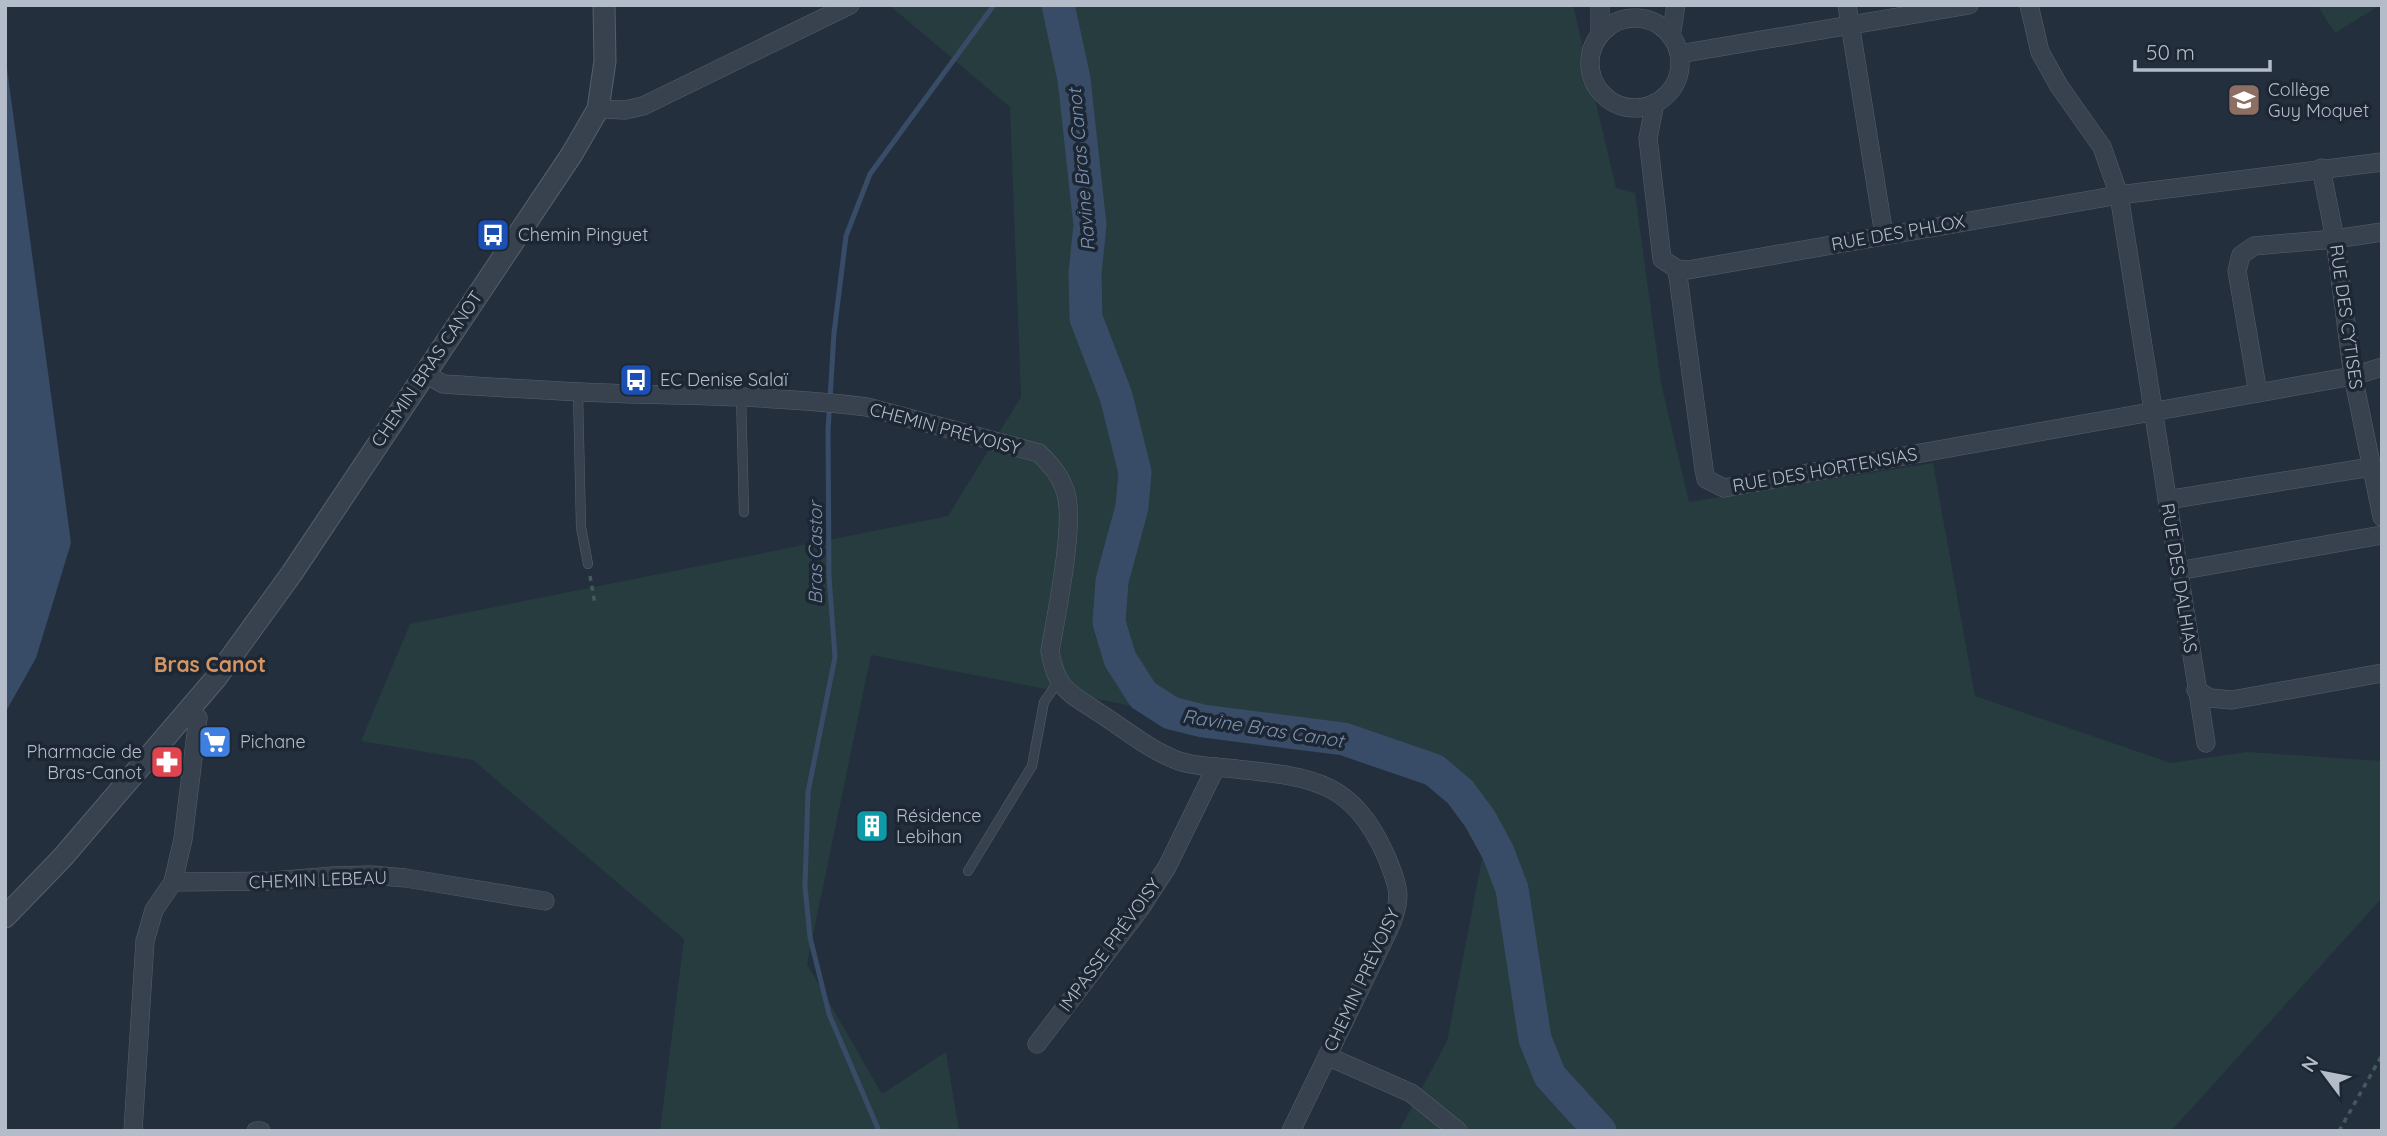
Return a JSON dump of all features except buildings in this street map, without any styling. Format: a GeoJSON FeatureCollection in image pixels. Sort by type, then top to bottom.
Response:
{"type":"FeatureCollection","features":[{"type":"Feature","properties":{"kind":"street","name":"CHEMIN BRAS CANOT"},"geometry":{"type":"LineString","coordinates":[[5,917],[63,857],[216,678],[292,573],[572,154],[598,108],[604,61],[604,5]]}},
{"type":"Feature","properties":{"kind":"street"},"geometry":{"type":"LineString","coordinates":[[598,108],[610,111],[643,106],[850,5]]}},
{"type":"Feature","properties":{"kind":"street"},"geometry":{"type":"LineString","coordinates":[[1600,5],[1600,34],[1591,55],[1592,78],[1605,97],[1626,107],[1636,108],[1655,103],[1672,88],[1677,77],[1679,54],[1671,37],[1658,25],[1648,20],[1623,20],[1614,23],[1600,34]]}},
{"type":"Feature","properties":{"kind":"street"},"geometry":{"type":"LineString","coordinates":[[1607,5],[1623,20]]}},
{"type":"Feature","properties":{"kind":"street"},"geometry":{"type":"LineString","coordinates":[[1648,20],[1667,5]]}},
{"type":"Feature","properties":{"kind":"street"},"geometry":{"type":"LineString","coordinates":[[1671,37],[1676,5]]}},
{"type":"Feature","properties":{"kind":"street"},"geometry":{"type":"LineString","coordinates":[[1847,5],[1884,234]]}},
{"type":"Feature","properties":{"kind":"street"},"geometry":{"type":"LineString","coordinates":[[1679,54],[1852,27],[1969,5]]}},
{"type":"Feature","properties":{"kind":"street","name":"RUE DES DALHIAS"},"geometry":{"type":"LineString","coordinates":[[2029,5],[2040,52],[2059,86],[2102,147],[2119,195],[2206,743]]}},
{"type":"Feature","properties":{"kind":"street"},"geometry":{"type":"LineString","coordinates":[[1655,103],[1648,138],[1662,259],[1677,269]]}},
{"type":"Feature","properties":{"kind":"street"},"geometry":{"type":"LineString","coordinates":[[1626,107],[1648,138]]}},
{"type":"Feature","properties":{"kind":"street","name":"RUE DES PHLOX"},"geometry":{"type":"LineString","coordinates":[[1677,269],[1688,270],[2119,195],[2382,162]]}},
{"type":"Feature","properties":{"kind":"street","name":"RUE DES CYTISES"},"geometry":{"type":"LineString","coordinates":[[2321,168],[2335,239],[2353,376],[2382,517]]}},
{"type":"Feature","properties":{"kind":"street"},"geometry":{"type":"LineString","coordinates":[[2258,393],[2237,271],[2241,255],[2254,246],[2382,232]]}},
{"type":"Feature","properties":{"kind":"street","name":"RUE DES HORTENSIAS"},"geometry":{"type":"LineString","coordinates":[[1677,269],[1706,479],[1724,488],[2154,411]]}},
{"type":"Feature","properties":{"kind":"street"},"geometry":{"type":"LineString","coordinates":[[2154,411],[2353,376],[2382,367]]}},
{"type":"Feature","properties":{"kind":"street"},"geometry":{"type":"LineString","coordinates":[[424,373],[443,384],[578,392],[741,396]]}},
{"type":"Feature","properties":{"kind":"street","name":"CHEMIN PRÉVOISY"},"geometry":{"type":"LineString","coordinates":[[741,396],[867,407],[1039,453],[1056,470],[1067,496],[1068,527],[1050,651],[1058,682],[1066,690],[1158,750],[1180,761],[1300,777],[1322,784],[1354,805],[1382,848],[1399,886],[1399,907],[1291,1131]]}},
{"type":"Feature","properties":{"kind":"street"},"geometry":{"type":"LineString","coordinates":[[2167,500],[2371,467]]}},
{"type":"Feature","properties":{"kind":"street"},"geometry":{"type":"LineString","coordinates":[[2178,571],[2382,535]]}},
{"type":"Feature","properties":{"kind":"street"},"geometry":{"type":"LineString","coordinates":[[2196,690],[2210,698],[2232,700],[2382,673]]}},
{"type":"Feature","properties":{"kind":"street"},"geometry":{"type":"LineString","coordinates":[[136,1128],[145,941],[154,910],[173,882],[183,839],[198,718],[188,710]]}},
{"type":"Feature","properties":{"kind":"street","name":"IMPASSE PRÉVOISY"},"geometry":{"type":"LineString","coordinates":[[1037,1044],[1140,909],[1167,867],[1216,767]]}},
{"type":"Feature","properties":{"kind":"street","name":"CHEMIN LEBEAU"},"geometry":{"type":"LineString","coordinates":[[173,882],[371,876],[406,878],[545,901]]}},
{"type":"Feature","properties":{"kind":"street"},"geometry":{"type":"LineString","coordinates":[[1327,1056],[1411,1093],[1458,1131]]}},
{"type":"Feature","properties":{"kind":"lane"},"geometry":{"type":"LineString","coordinates":[[578,392],[582,527],[588,564]]}},
{"type":"Feature","properties":{"kind":"lane"},"geometry":{"type":"LineString","coordinates":[[741,396],[744,512]]}},
{"type":"Feature","properties":{"kind":"lane"},"geometry":{"type":"LineString","coordinates":[[968,871],[1032,766],[1044,702],[1058,682]]}},
{"type":"Feature","properties":{"kind":"path"},"geometry":{"type":"LineString","coordinates":[[588,564],[595,604]]}},
{"type":"Feature","properties":{"kind":"path"},"geometry":{"type":"LineString","coordinates":[[2339,1131],[2382,1055]]}},
{"type":"Feature","properties":{"kind":"green space"},"geometry":{"type":"Polygon","coordinates":[[[889,5],[1573,5],[1616,188],[1635,193],[1661,383],[1689,502],[1933,463],[1975,696],[2171,763],[2248,752],[2382,761],[2382,898],[2171,1131],[1399,1131],[1447,1041],[1483,854],[1445,791],[1298,738],[871,655],[807,964],[882,1094],[946,1052],[959,1131],[660,1131],[684,939],[473,760],[361,741],[410,624],[948,516],[1021,397],[1010,107],[889,5]]]}},
{"type":"Feature","properties":{"kind":"green space"},"geometry":{"type":"Polygon","coordinates":[[[2317,5],[2380,5],[2335,33],[2317,5]]]}},
{"type":"Feature","properties":{"kind":"water"},"geometry":{"type":"Polygon","coordinates":[[[5,54],[71,543],[36,658],[5,713],[5,54]]]}},
{"type":"Feature","properties":{"kind":"waterway","name":"Bras Castor"},"geometry":{"type":"LineString","coordinates":[[879,1131],[829,1014],[810,937],[805,886],[808,792],[835,657],[829,577],[828,431],[834,333],[846,236],[870,174],[994,5]]}},
{"type":"Feature","properties":{"kind":"waterway","name":"Ravine Bras Canot"},"geometry":{"type":"LineString","coordinates":[[1058,5],[1074,79],[1090,225],[1085,273],[1086,318],[1116,396],[1135,472],[1132,507],[1112,581],[1109,622],[1120,659],[1143,695],[1171,713],[1203,721],[1344,739],[1434,770],[1460,792],[1480,819],[1498,852],[1512,889],[1535,1039],[1550,1076],[1600,1131]]}},
{"type":"Feature","properties":{"kind":"place","name":"Collège Guy Moquet"},"geometry":{"type":"Point","coordinates":[2244,100]}},
{"type":"Feature","properties":{"kind":"place","name":"Chemin Pinguet"},"geometry":{"type":"Point","coordinates":[493,235]}},
{"type":"Feature","properties":{"kind":"place","name":"EC Denise Salaï"},"geometry":{"type":"Point","coordinates":[636,380]}},
{"type":"Feature","properties":{"kind":"place","name":"Pichane"},"geometry":{"type":"Point","coordinates":[215,742]}},
{"type":"Feature","properties":{"kind":"place","name":"Pharmacie de Bras-Canot"},"geometry":{"type":"Point","coordinates":[167,762]}},
{"type":"Feature","properties":{"kind":"place","name":"Résidence Lebihan"},"geometry":{"type":"Point","coordinates":[872,826]}},
{"type":"Feature","properties":{"kind":"district","name":"Bras Canot"},"geometry":{"type":"Point","coordinates":[210,665]}}]}
